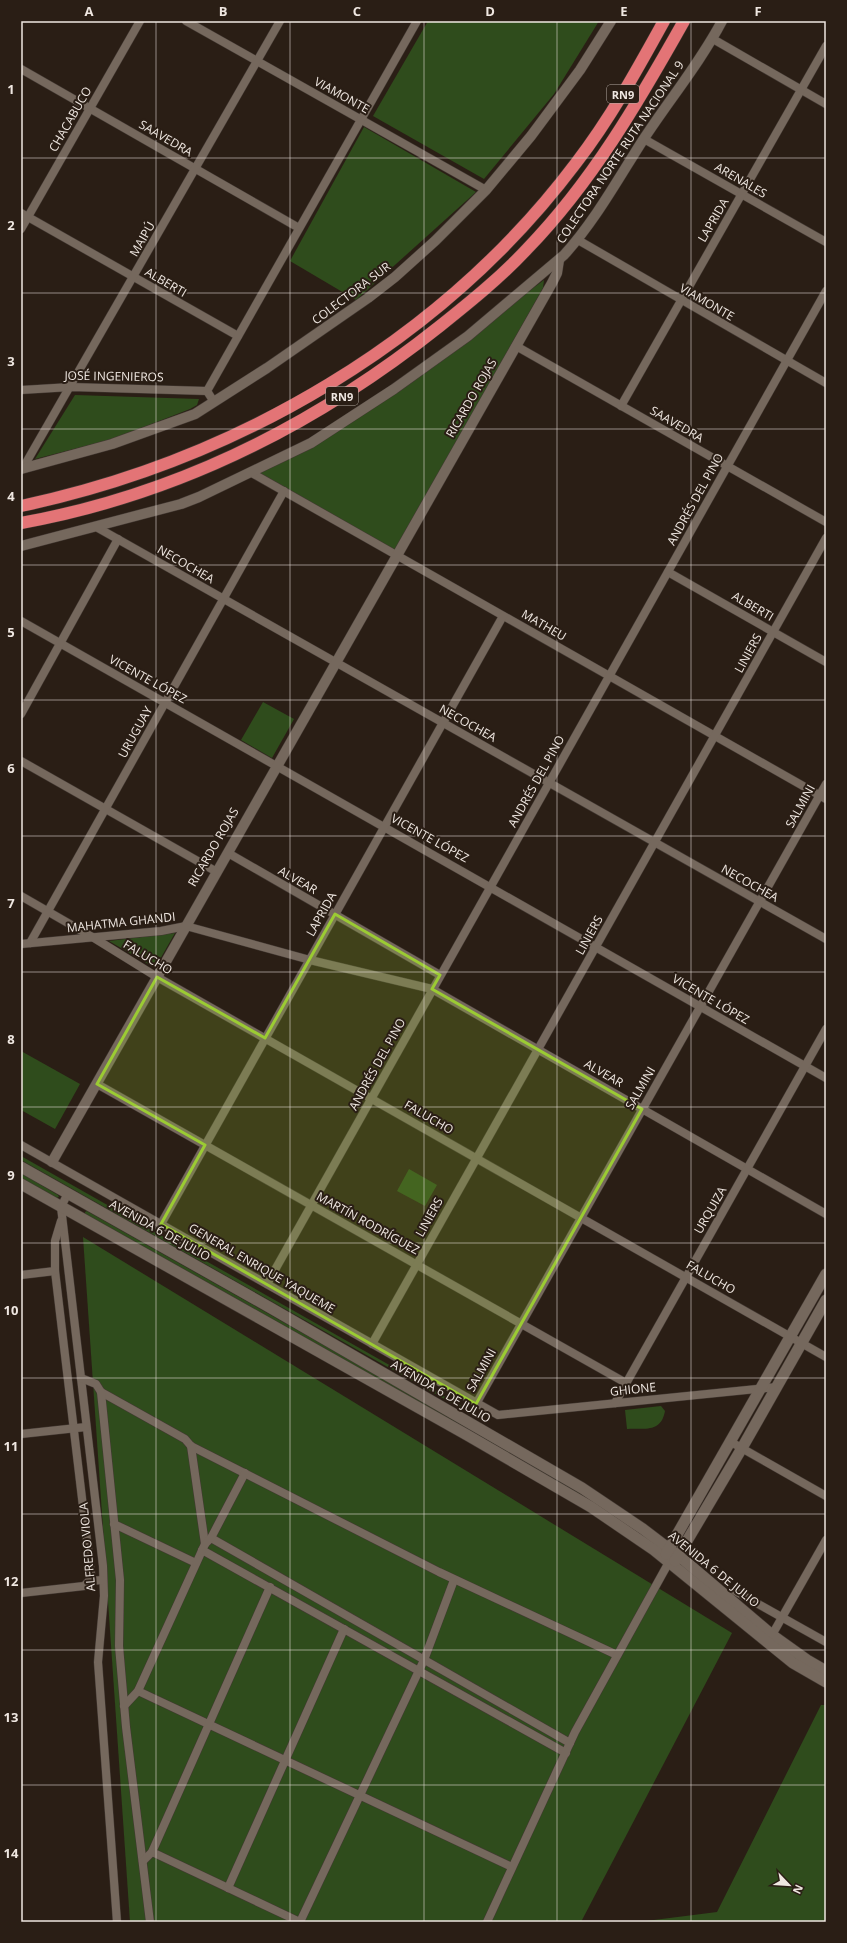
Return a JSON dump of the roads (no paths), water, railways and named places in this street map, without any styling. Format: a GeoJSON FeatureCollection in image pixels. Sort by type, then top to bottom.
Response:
{"type":"FeatureCollection","features":[{"type":"Feature","properties":{"kind":"highway","name":"RN9"},"geometry":{"type":"LineString","coordinates":[[21,506],[114,482],[196,452],[267,420],[304,399],[394,341],[443,302],[505,245],[542,206],[576,164],[616,105],[664,21]]}},
{"type":"Feature","properties":{"kind":"highway","name":"RN9"},"geometry":{"type":"LineString","coordinates":[[21,524],[134,496],[219,462],[269,438],[319,411],[368,380],[418,343],[473,299],[528,249],[564,206],[598,163],[628,116],[684,21]]}},
{"type":"Feature","properties":{"kind":"main road","name":"AVENIDA 6 DE JULIO"},"geometry":{"type":"LineString","coordinates":[[21,1167],[582,1488],[614,1509],[793,1664],[826,1682]]}},
{"type":"Feature","properties":{"kind":"main road","name":"AVENIDA 6 DE JULIO"},"geometry":{"type":"LineString","coordinates":[[21,1184],[61,1212],[250,1312],[592,1507],[671,1558],[807,1660],[826,1671]]}},
{"type":"Feature","properties":{"kind":"main road"},"geometry":{"type":"LineString","coordinates":[[671,1558],[731,1442],[826,1274]]}},
{"type":"Feature","properties":{"kind":"main road"},"geometry":{"type":"LineString","coordinates":[[671,1558],[742,1448],[826,1300]]}},
{"type":"Feature","properties":{"kind":"street","name":"CHACABUCO"},"geometry":{"type":"LineString","coordinates":[[21,229],[24,215],[90,108],[140,21]]}},
{"type":"Feature","properties":{"kind":"street","name":"VIAMONTE"},"geometry":{"type":"LineString","coordinates":[[186,21],[486,190]]}},
{"type":"Feature","properties":{"kind":"street","name":"MAIPÚ"},"geometry":{"type":"LineString","coordinates":[[22,469],[134,277],[280,21]]}},
{"type":"Feature","properties":{"kind":"street"},"geometry":{"type":"LineString","coordinates":[[214,402],[207,391],[418,21]]}},
{"type":"Feature","properties":{"kind":"street","name":"COLECTORA SUR"},"geometry":{"type":"LineString","coordinates":[[22,469],[127,439],[195,414],[319,334],[395,277],[469,209],[486,190],[531,136],[580,70],[611,21]]}},
{"type":"Feature","properties":{"kind":"street","name":"COLECTORA NORTE RUTA NACIONAL 9"},"geometry":{"type":"LineString","coordinates":[[21,546],[98,528],[199,497],[311,443],[394,389],[468,336],[559,260],[578,240],[644,139],[713,39],[722,21]]}},
{"type":"Feature","properties":{"kind":"street"},"geometry":{"type":"LineString","coordinates":[[713,39],[826,104]]}},
{"type":"Feature","properties":{"kind":"street","name":"LAPRIDA"},"geometry":{"type":"LineString","coordinates":[[621,406],[826,46]]}},
{"type":"Feature","properties":{"kind":"street","name":"SAAVEDRA"},"geometry":{"type":"LineString","coordinates":[[21,69],[299,228]]}},
{"type":"Feature","properties":{"kind":"street","name":"ARENALES"},"geometry":{"type":"LineString","coordinates":[[644,139],[826,242]]}},
{"type":"Feature","properties":{"kind":"street","name":"ALBERTI"},"geometry":{"type":"LineString","coordinates":[[24,215],[238,336]]}},
{"type":"Feature","properties":{"kind":"street","name":"VIAMONTE"},"geometry":{"type":"LineString","coordinates":[[578,240],[826,383]]}},
{"type":"Feature","properties":{"kind":"street","name":"RICARDO ROJAS"},"geometry":{"type":"LineString","coordinates":[[51,1162],[397,552],[552,283],[557,273],[559,260]]}},
{"type":"Feature","properties":{"kind":"street","name":"ANDRÉS DEL PINO"},"geometry":{"type":"LineString","coordinates":[[267,1284],[826,291]]}},
{"type":"Feature","properties":{"kind":"street","name":"SAAVEDRA"},"geometry":{"type":"LineString","coordinates":[[516,346],[826,522]]}},
{"type":"Feature","properties":{"kind":"street","name":"JOSÉ INGENIEROS"},"geometry":{"type":"LineString","coordinates":[[21,390],[71,386],[207,391]]}},
{"type":"Feature","properties":{"kind":"street","name":"MATHEU"},"geometry":{"type":"LineString","coordinates":[[250,472],[397,552],[503,616],[823,798]]}},
{"type":"Feature","properties":{"kind":"street","name":"URUGUAY"},"geometry":{"type":"LineString","coordinates":[[30,943],[284,491]]}},
{"type":"Feature","properties":{"kind":"street","name":"NECOCHEA"},"geometry":{"type":"LineString","coordinates":[[98,528],[826,939]]}},
{"type":"Feature","properties":{"kind":"street","name":"LINIERS"},"geometry":{"type":"LineString","coordinates":[[372,1344],[826,538]]}},
{"type":"Feature","properties":{"kind":"street"},"geometry":{"type":"LineString","coordinates":[[21,714],[118,539]]}},
{"type":"Feature","properties":{"kind":"street","name":"ALBERTI"},"geometry":{"type":"LineString","coordinates":[[668,572],[826,662]]}},
{"type":"Feature","properties":{"kind":"street","name":"LAPRIDA"},"geometry":{"type":"LineString","coordinates":[[161,1224],[503,616]]}},
{"type":"Feature","properties":{"kind":"street","name":"VICENTE LÓPEZ"},"geometry":{"type":"LineString","coordinates":[[21,621],[596,946],[826,1078]]}},
{"type":"Feature","properties":{"kind":"street"},"geometry":{"type":"LineString","coordinates":[[21,761],[216,871]]}},
{"type":"Feature","properties":{"kind":"street","name":"RICARDO ROJAS"},"geometry":{"type":"LineString","coordinates":[[216,871],[228,853],[276,765]]}},
{"type":"Feature","properties":{"kind":"street","name":"SALMINI"},"geometry":{"type":"LineString","coordinates":[[476,1404],[759,902],[823,798],[826,784]]}},
{"type":"Feature","properties":{"kind":"street","name":"ALVEAR"},"geometry":{"type":"LineString","coordinates":[[228,853],[440,975]]}},
{"type":"Feature","properties":{"kind":"street","name":"FALUCHO"},"geometry":{"type":"LineString","coordinates":[[21,896],[94,938],[156,977],[686,1276],[826,1357]]}},
{"type":"Feature","properties":{"kind":"street","name":"MAHATMA GHANDI"},"geometry":{"type":"LineString","coordinates":[[21,944],[94,938],[184,927],[310,960],[432,989]]}},
{"type":"Feature","properties":{"kind":"street","name":"RICARDO ROJAS"},"geometry":{"type":"LineString","coordinates":[[51,1162],[97,1084],[156,977]]}},
{"type":"Feature","properties":{"kind":"street","name":"ALVEAR"},"geometry":{"type":"LineString","coordinates":[[432,989],[826,1214]]}},
{"type":"Feature","properties":{"kind":"street","name":"URQUIZA"},"geometry":{"type":"LineString","coordinates":[[615,1403],[826,1029]]}},
{"type":"Feature","properties":{"kind":"street","name":"MARTÍN RODRÍGUEZ"},"geometry":{"type":"LineString","coordinates":[[97,1084],[626,1383]]}},
{"type":"Feature","properties":{"kind":"street","name":"GENERAL ENRIQUE YAQUEME"},"geometry":{"type":"LineString","coordinates":[[21,1145],[491,1412]]}},
{"type":"Feature","properties":{"kind":"street","name":"ALFREDO VIOLA"},"geometry":{"type":"LineString","coordinates":[[68,1194],[61,1212],[55,1241],[55,1271],[91,1574],[89,1581]]}},
{"type":"Feature","properties":{"kind":"street","name":"ALFREDO VIOLA"},"geometry":{"type":"LineString","coordinates":[[61,1212],[103,1580],[104,1596],[98,1662],[117,1922]]}},
{"type":"Feature","properties":{"kind":"street"},"geometry":{"type":"LineString","coordinates":[[21,1275],[55,1271]]}},
{"type":"Feature","properties":{"kind":"street"},"geometry":{"type":"LineString","coordinates":[[81,1378],[96,1384],[101,1392],[120,1580],[119,1646],[124,1706],[150,1922]]}},
{"type":"Feature","properties":{"kind":"street","name":"GHIONE"},"geometry":{"type":"LineString","coordinates":[[491,1412],[504,1416],[777,1386]]}},
{"type":"Feature","properties":{"kind":"street"},"geometry":{"type":"LineString","coordinates":[[101,1392],[186,1439],[191,1446],[206,1544],[270,1588],[566,1753]]}},
{"type":"Feature","properties":{"kind":"street"},"geometry":{"type":"LineString","coordinates":[[21,1434],[86,1427]]}},
{"type":"Feature","properties":{"kind":"street"},"geometry":{"type":"LineString","coordinates":[[731,1442],[826,1496]]}},
{"type":"Feature","properties":{"kind":"street"},"geometry":{"type":"LineString","coordinates":[[191,1446],[454,1580],[618,1655]]}},
{"type":"Feature","properties":{"kind":"street"},"geometry":{"type":"LineString","coordinates":[[124,1706],[138,1691],[196,1563],[245,1473]]}},
{"type":"Feature","properties":{"kind":"street"},"geometry":{"type":"LineString","coordinates":[[114,1524],[196,1563]]}},
{"type":"Feature","properties":{"kind":"street"},"geometry":{"type":"LineString","coordinates":[[772,1634],[826,1540]]}},
{"type":"Feature","properties":{"kind":"street"},"geometry":{"type":"LineString","coordinates":[[206,1544],[424,1660],[570,1743]]}},
{"type":"Feature","properties":{"kind":"street"},"geometry":{"type":"LineString","coordinates":[[487,1922],[570,1743],[671,1558]]}},
{"type":"Feature","properties":{"kind":"street"},"geometry":{"type":"LineString","coordinates":[[21,1593],[84,1586],[89,1581],[103,1580]]}},
{"type":"Feature","properties":{"kind":"street"},"geometry":{"type":"LineString","coordinates":[[152,1852],[300,1922],[424,1660],[454,1580]]}},
{"type":"Feature","properties":{"kind":"street"},"geometry":{"type":"LineString","coordinates":[[143,1861],[152,1852],[270,1588]]}},
{"type":"Feature","properties":{"kind":"street"},"geometry":{"type":"LineString","coordinates":[[735,1591],[826,1642]]}},
{"type":"Feature","properties":{"kind":"street"},"geometry":{"type":"LineString","coordinates":[[228,1888],[344,1628]]}},
{"type":"Feature","properties":{"kind":"street"},"geometry":{"type":"LineString","coordinates":[[138,1691],[512,1867]]}}]}
